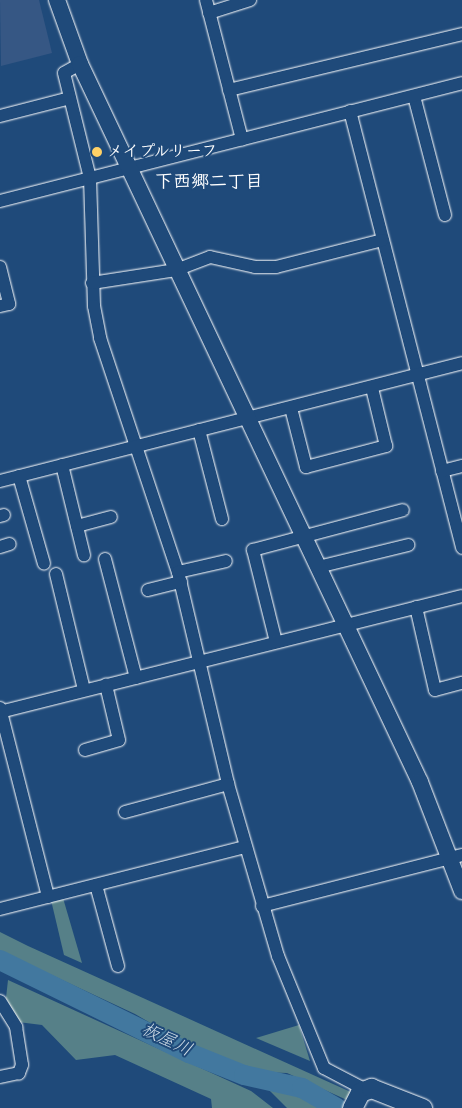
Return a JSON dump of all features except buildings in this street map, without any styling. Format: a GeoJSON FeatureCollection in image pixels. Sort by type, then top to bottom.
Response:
{"type":"FeatureCollection","features":[{"type":"Feature","properties":{"kind":"main road"},"geometry":{"type":"LineString","coordinates":[[358,1096],[422,1108]]}},
{"type":"Feature","properties":{"kind":"street"},"geometry":{"type":"LineString","coordinates":[[57,0],[80,64],[176,270],[456,856],[462,891]]}},
{"type":"Feature","properties":{"kind":"street"},"geometry":{"type":"LineString","coordinates":[[206,0],[242,139]]}},
{"type":"Feature","properties":{"kind":"street"},"geometry":{"type":"LineString","coordinates":[[209,13],[250,0]]}},
{"type":"Feature","properties":{"kind":"street"},"geometry":{"type":"LineString","coordinates":[[230,90],[462,34]]}},
{"type":"Feature","properties":{"kind":"street"},"geometry":{"type":"LineString","coordinates":[[80,64],[64,73],[90,178],[92,283],[100,338],[138,448],[179,577],[228,784],[262,906],[324,1068],[358,1096]]}},
{"type":"Feature","properties":{"kind":"street"},"geometry":{"type":"LineString","coordinates":[[0,201],[462,83]]}},
{"type":"Feature","properties":{"kind":"street"},"geometry":{"type":"LineString","coordinates":[[414,96],[445,215]]}},
{"type":"Feature","properties":{"kind":"street"},"geometry":{"type":"LineString","coordinates":[[0,116],[70,98]]}},
{"type":"Feature","properties":{"kind":"street"},"geometry":{"type":"LineString","coordinates":[[350,111],[462,548]]}},
{"type":"Feature","properties":{"kind":"street"},"geometry":{"type":"LineString","coordinates":[[92,283],[176,270],[210,257],[255,267],[276,267],[383,240]]}},
{"type":"Feature","properties":{"kind":"street"},"geometry":{"type":"LineString","coordinates":[[0,267],[9,304],[0,306]]}},
{"type":"Feature","properties":{"kind":"street"},"geometry":{"type":"LineString","coordinates":[[0,481],[138,448],[199,430],[372,388],[462,363]]}},
{"type":"Feature","properties":{"kind":"street"},"geometry":{"type":"LineString","coordinates":[[290,408],[306,467],[386,446],[372,388]]}},
{"type":"Feature","properties":{"kind":"street"},"geometry":{"type":"LineString","coordinates":[[199,430],[222,519]]}},
{"type":"Feature","properties":{"kind":"street"},"geometry":{"type":"LineString","coordinates":[[62,465],[84,555]]}},
{"type":"Feature","properties":{"kind":"street"},"geometry":{"type":"LineString","coordinates":[[442,471],[462,466]]}},
{"type":"Feature","properties":{"kind":"street"},"geometry":{"type":"LineString","coordinates":[[19,476],[44,564]]}},
{"type":"Feature","properties":{"kind":"street"},"geometry":{"type":"LineString","coordinates":[[276,642],[253,550],[302,535],[402,510]]}},
{"type":"Feature","properties":{"kind":"street"},"geometry":{"type":"LineString","coordinates":[[77,526],[112,517]]}},
{"type":"Feature","properties":{"kind":"street"},"geometry":{"type":"LineString","coordinates":[[318,567],[408,545]]}},
{"type":"Feature","properties":{"kind":"street"},"geometry":{"type":"LineString","coordinates":[[105,559],[136,678]]}},
{"type":"Feature","properties":{"kind":"street"},"geometry":{"type":"LineString","coordinates":[[148,590],[226,561]]}},
{"type":"Feature","properties":{"kind":"street"},"geometry":{"type":"LineString","coordinates":[[56,574],[84,690]]}},
{"type":"Feature","properties":{"kind":"street"},"geometry":{"type":"LineString","coordinates":[[48,897],[0,711],[462,596]]}},
{"type":"Feature","properties":{"kind":"street"},"geometry":{"type":"LineString","coordinates":[[416,607],[435,690],[462,683]]}},
{"type":"Feature","properties":{"kind":"street"},"geometry":{"type":"LineString","coordinates":[[85,750],[119,740],[106,685]]}},
{"type":"Feature","properties":{"kind":"street"},"geometry":{"type":"LineString","coordinates":[[125,812],[228,784]]}},
{"type":"Feature","properties":{"kind":"street"},"geometry":{"type":"LineString","coordinates":[[0,909],[245,847]]}},
{"type":"Feature","properties":{"kind":"street"},"geometry":{"type":"LineString","coordinates":[[262,906],[456,856]]}},
{"type":"Feature","properties":{"kind":"street"},"geometry":{"type":"LineString","coordinates":[[96,885],[118,966]]}},
{"type":"Feature","properties":{"kind":"street"},"geometry":{"type":"LineString","coordinates":[[0,1000],[16,1027],[22,1065],[18,1074],[0,1077]]}},
{"type":"Feature","properties":{"kind":"shaded area"},"geometry":{"type":"Polygon","coordinates":[[[0,0],[39,0],[52,53],[1,66],[0,0]]]}},
{"type":"Feature","properties":{"kind":"green space"},"geometry":{"type":"Polygon","coordinates":[[[63,898],[82,963],[64,955],[51,900],[63,898]]]}},
{"type":"Feature","properties":{"kind":"green space"},"geometry":{"type":"Polygon","coordinates":[[[0,932],[353,1093],[347,1100],[287,1073],[233,1071],[135,1014],[0,951],[0,932]]]}},
{"type":"Feature","properties":{"kind":"green space"},"geometry":{"type":"Polygon","coordinates":[[[8,980],[251,1091],[273,1108],[212,1108],[211,1099],[115,1055],[76,1060],[42,1025],[18,1022],[6,998],[8,980]]]}},
{"type":"Feature","properties":{"kind":"green space"},"geometry":{"type":"Polygon","coordinates":[[[299,1025],[310,1061],[256,1038],[299,1025]]]}},
{"type":"Feature","properties":{"kind":"green space"},"geometry":{"type":"Polygon","coordinates":[[[270,1081],[302,1088],[329,1108],[287,1108],[268,1089],[270,1081]]]}},
{"type":"Feature","properties":{"kind":"waterway","name":"板屋川"},"geometry":{"type":"LineString","coordinates":[[0,960],[189,1053],[244,1075],[302,1088],[337,1108]]}},
{"type":"Feature","properties":{"kind":"place","name":"メイプルリーフ"},"geometry":{"type":"Point","coordinates":[97,152]}},
{"type":"Feature","properties":{"kind":"district","name":"下西郷二丁目"},"geometry":{"type":"Point","coordinates":[209,183]}}]}
